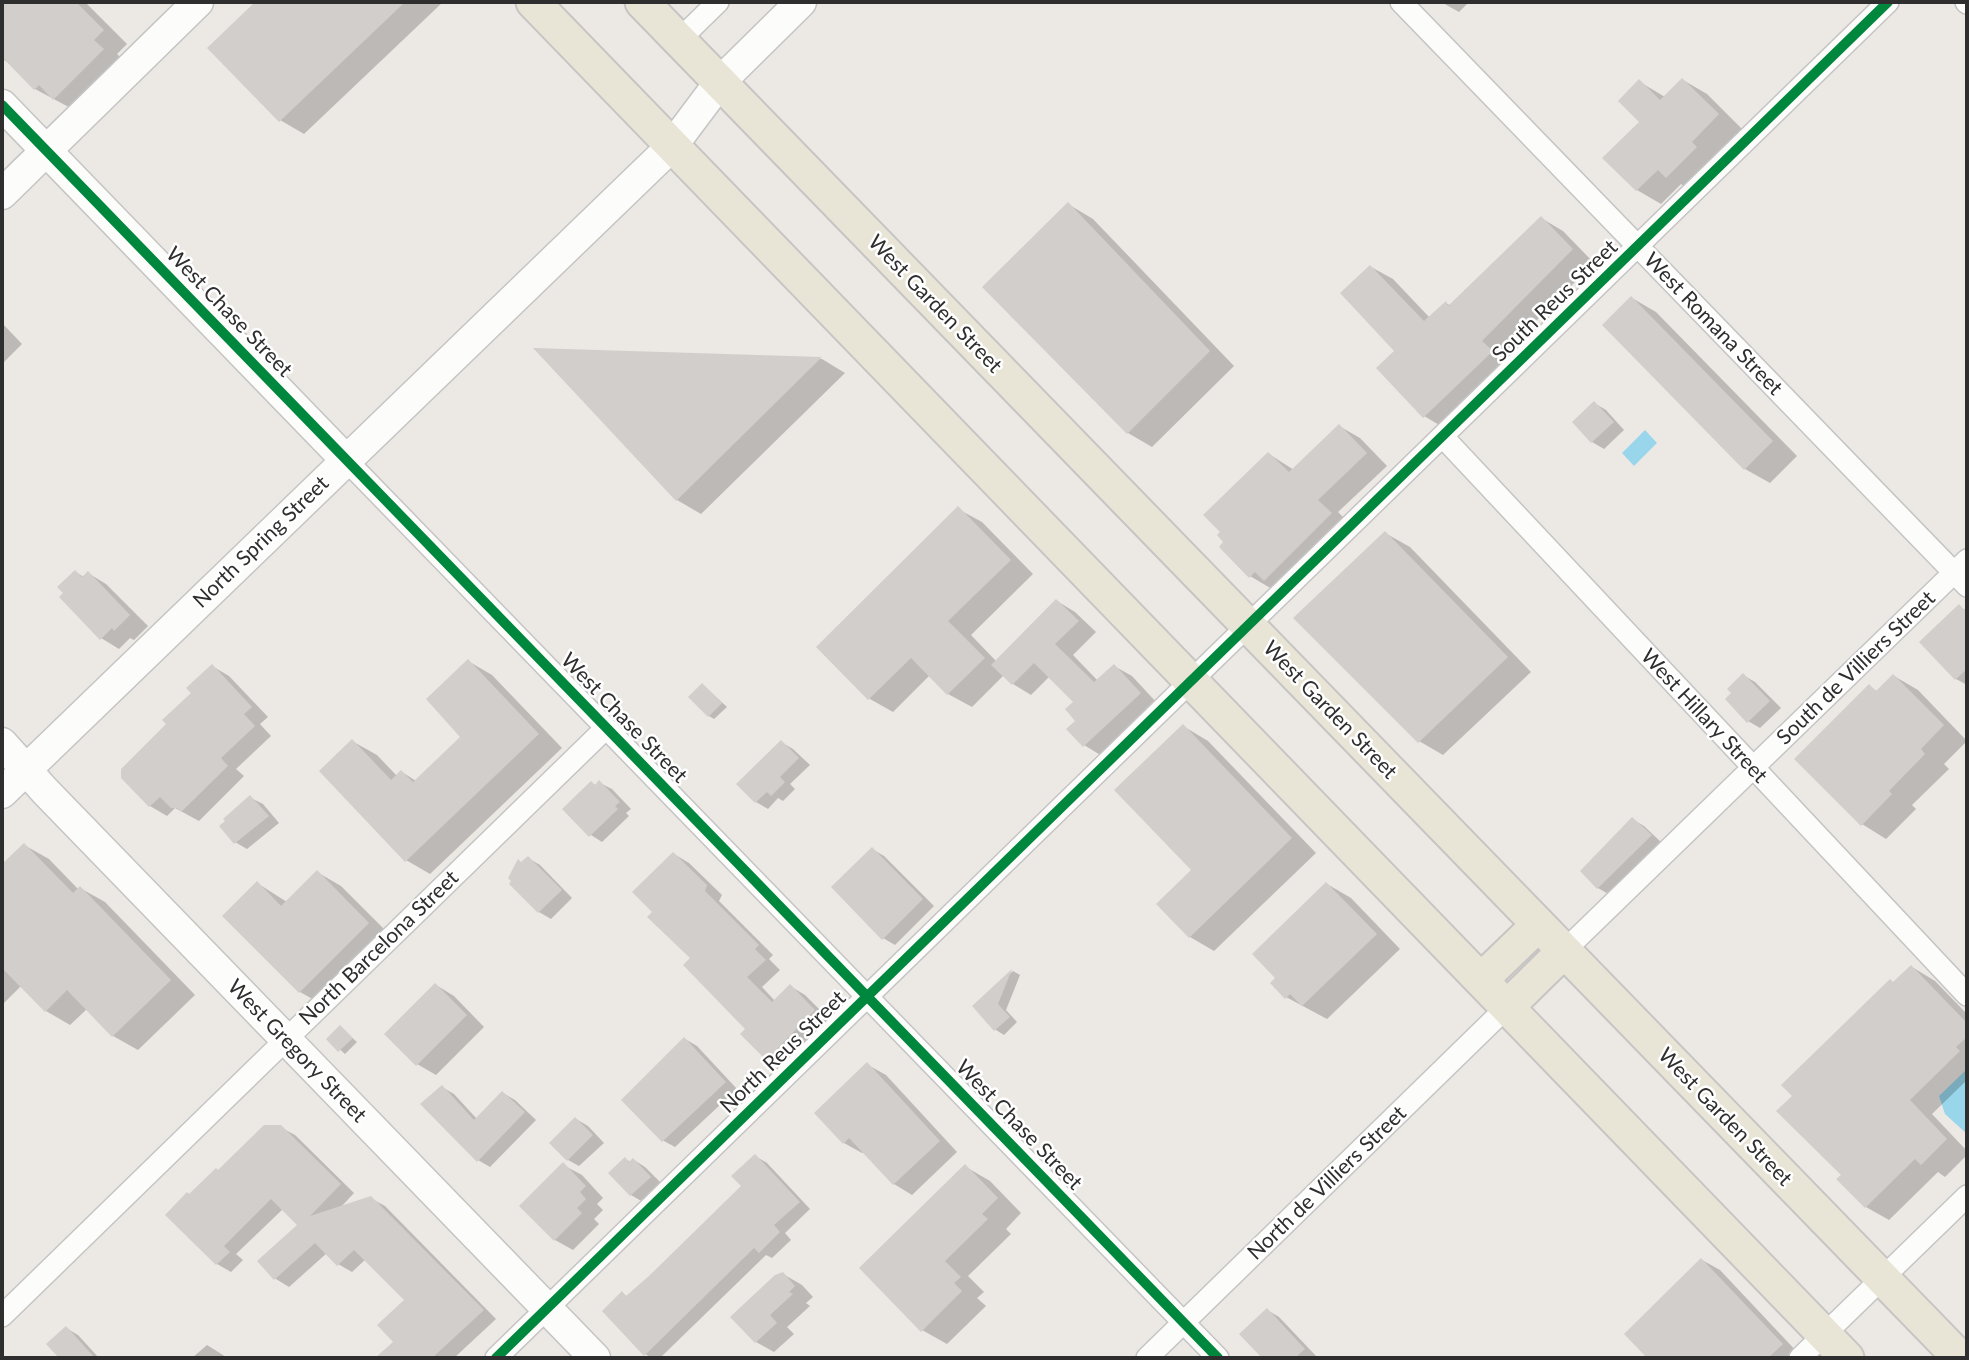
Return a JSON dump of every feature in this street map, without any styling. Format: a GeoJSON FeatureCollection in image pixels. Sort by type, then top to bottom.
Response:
{"type":"FeatureCollection","features":[{"type":"Feature","properties":{"kind":"main road"},"geometry":{"type":"LineString","coordinates":[[533,2],[1847,1358]]}},
{"type":"Feature","properties":{"kind":"main road","name":"West Garden Street"},"geometry":{"type":"LineString","coordinates":[[642,2],[1960,1358]]}},
{"type":"Feature","properties":{"kind":"main road"},"geometry":{"type":"LineString","coordinates":[[1481,981],[1538,925]]}},
{"type":"Feature","properties":{"kind":"main road"},"geometry":{"type":"LineString","coordinates":[[1507,1007],[1563,951]]}},
{"type":"Feature","properties":{"kind":"street"},"geometry":{"type":"LineString","coordinates":[[2,194],[198,2]]}},
{"type":"Feature","properties":{"kind":"street"},"geometry":{"type":"LineString","coordinates":[[679,40],[718,2]]}},
{"type":"Feature","properties":{"kind":"street","name":"North Spring Street"},"geometry":{"type":"LineString","coordinates":[[2,793],[672,146],[720,82],[801,2]]}},
{"type":"Feature","properties":{"kind":"street","name":"West Romana Street"},"geometry":{"type":"LineString","coordinates":[[1401,2],[1639,247],[1963,573]]}},
{"type":"Feature","properties":{"kind":"street","name":"South Reus Street"},"geometry":{"type":"LineString","coordinates":[[1248,626],[1888,2]]}},
{"type":"Feature","properties":{"kind":"street","name":"West Chase Street"},"geometry":{"type":"LineString","coordinates":[[2,105],[1218,1358]]}},
{"type":"Feature","properties":{"kind":"street","name":"West Hillary Street"},"geometry":{"type":"LineString","coordinates":[[1443,437],[1967,995]]}},
{"type":"Feature","properties":{"kind":"street","name":"South de Villiers Street"},"geometry":{"type":"LineString","coordinates":[[1563,951],[1753,768],[1963,573]]}},
{"type":"Feature","properties":{"kind":"street","name":"North Reus Street"},"geometry":{"type":"LineString","coordinates":[[496,1358],[1248,626]]}},
{"type":"Feature","properties":{"kind":"street","name":"North Barcelona Street"},"geometry":{"type":"LineString","coordinates":[[2,1316],[606,728]]}},
{"type":"Feature","properties":{"kind":"street","name":"West Gregory Street"},"geometry":{"type":"LineString","coordinates":[[2,743],[595,1358]]}},
{"type":"Feature","properties":{"kind":"street","name":"North de Villiers Street"},"geometry":{"type":"LineString","coordinates":[[1147,1358],[1507,1007]]}},
{"type":"Feature","properties":{"kind":"street"},"geometry":{"type":"LineString","coordinates":[[1800,1358],[1967,1196]]}},
{"type":"Feature","properties":{"kind":"water"},"geometry":{"type":"Polygon","coordinates":[[[1645,430],[1657,443],[1634,466],[1622,453],[1645,430]]]}},
{"type":"Feature","properties":{"kind":"water"},"geometry":{"type":"Polygon","coordinates":[[[1967,1069],[1967,1134],[1945,1114],[1939,1096],[1967,1069]]]}},
{"type":"Feature","properties":{"kind":"building"},"geometry":{"type":"Polygon","coordinates":[[[2,2],[76,2],[104,30],[94,40],[104,49],[53,100],[39,85],[34,90],[2,57],[2,2]]]}},
{"type":"Feature","properties":{"kind":"building"},"geometry":{"type":"Polygon","coordinates":[[[255,2],[405,2],[279,122],[207,48],[255,2]]]}},
{"type":"Feature","properties":{"kind":"building"},"geometry":{"type":"Polygon","coordinates":[[[1682,78],[1719,114],[1692,142],[1697,147],[1666,178],[1658,170],[1636,191],[1602,158],[1639,122],[1618,101],[1639,79],[1660,100],[1682,78]]]}},
{"type":"Feature","properties":{"kind":"building"},"geometry":{"type":"Polygon","coordinates":[[[1068,202],[1210,351],[1127,434],[982,287],[1068,202]]]}},
{"type":"Feature","properties":{"kind":"building"},"geometry":{"type":"Polygon","coordinates":[[[1541,216],[1573,249],[1482,341],[1493,351],[1423,418],[1376,368],[1394,351],[1340,293],[1370,265],[1424,321],[1446,301],[1448,306],[1541,216]]]}},
{"type":"Feature","properties":{"kind":"building"},"geometry":{"type":"Polygon","coordinates":[[[1631,296],[1773,441],[1744,470],[1602,325],[1631,296]]]}},
{"type":"Feature","properties":{"kind":"building"},"geometry":{"type":"Polygon","coordinates":[[[533,348],[822,357],[676,501],[533,348]]]}},
{"type":"Feature","properties":{"kind":"building"},"geometry":{"type":"Polygon","coordinates":[[[1594,401],[1614,422],[1591,443],[1572,422],[1594,401]]]}},
{"type":"Feature","properties":{"kind":"building"},"geometry":{"type":"Polygon","coordinates":[[[1339,424],[1367,453],[1318,500],[1332,513],[1264,581],[1255,572],[1249,578],[1219,547],[1223,542],[1217,535],[1220,532],[1203,515],[1268,452],[1289,472],[1339,424]]]}},
{"type":"Feature","properties":{"kind":"building"},"geometry":{"type":"Polygon","coordinates":[[[958,506],[1011,560],[948,621],[985,658],[947,695],[911,658],[868,700],[816,647],[958,506]]]}},
{"type":"Feature","properties":{"kind":"building"},"geometry":{"type":"Polygon","coordinates":[[[1385,531],[1508,657],[1418,743],[1293,618],[1385,531]]]}},
{"type":"Feature","properties":{"kind":"building"},"geometry":{"type":"Polygon","coordinates":[[[75,570],[82,577],[88,571],[130,615],[100,640],[59,597],[63,593],[57,587],[75,570]]]}},
{"type":"Feature","properties":{"kind":"building"},"geometry":{"type":"Polygon","coordinates":[[[1056,599],[1079,621],[1055,644],[1094,682],[1114,664],[1141,693],[1083,747],[1066,729],[1075,721],[1065,709],[1073,702],[1034,663],[1012,685],[991,665],[1056,599]]]}},
{"type":"Feature","properties":{"kind":"building"},"geometry":{"type":"Polygon","coordinates":[[[1959,604],[1967,613],[1967,669],[1955,680],[1919,642],[1959,604]]]}},
{"type":"Feature","properties":{"kind":"building"},"geometry":{"type":"Polygon","coordinates":[[[468,659],[539,734],[405,862],[319,771],[352,739],[391,780],[401,770],[413,782],[460,737],[426,699],[468,659]]]}},
{"type":"Feature","properties":{"kind":"building"},"geometry":{"type":"Polygon","coordinates":[[[212,664],[252,707],[244,714],[255,726],[221,758],[228,766],[181,812],[177,808],[171,808],[160,797],[149,807],[121,778],[121,769],[166,724],[162,720],[191,693],[186,688],[212,664]]]}},
{"type":"Feature","properties":{"kind":"building"},"geometry":{"type":"Polygon","coordinates":[[[1743,673],[1770,701],[1747,723],[1725,699],[1731,693],[1727,689],[1743,673]]]}},
{"type":"Feature","properties":{"kind":"building"},"geometry":{"type":"Polygon","coordinates":[[[1893,674],[1944,725],[1921,749],[1925,754],[1889,791],[1892,794],[1861,826],[1794,759],[1869,684],[1876,691],[1893,674]]]}},
{"type":"Feature","properties":{"kind":"building"},"geometry":{"type":"Polygon","coordinates":[[[702,683],[722,703],[708,717],[688,697],[702,683]]]}},
{"type":"Feature","properties":{"kind":"building"},"geometry":{"type":"Polygon","coordinates":[[[1183,724],[1292,838],[1189,938],[1156,904],[1191,870],[1114,790],[1183,724]]]}},
{"type":"Feature","properties":{"kind":"building"},"geometry":{"type":"Polygon","coordinates":[[[781,740],[799,758],[780,777],[785,782],[771,796],[767,792],[755,803],[736,784],[781,740]]]}},
{"type":"Feature","properties":{"kind":"building"},"geometry":{"type":"Polygon","coordinates":[[[599,780],[620,802],[615,806],[618,809],[589,837],[562,809],[591,781],[595,785],[599,780]]]}},
{"type":"Feature","properties":{"kind":"building"},"geometry":{"type":"Polygon","coordinates":[[[250,795],[269,816],[234,844],[219,826],[225,821],[223,819],[250,795]]]}},
{"type":"Feature","properties":{"kind":"building"},"geometry":{"type":"Polygon","coordinates":[[[1632,817],[1652,835],[1597,889],[1580,871],[1632,817]]]}},
{"type":"Feature","properties":{"kind":"building"},"geometry":{"type":"Polygon","coordinates":[[[24,843],[73,893],[80,886],[171,980],[112,1037],[67,990],[45,1012],[2,968],[2,864],[24,843]]]}},
{"type":"Feature","properties":{"kind":"building"},"geometry":{"type":"Polygon","coordinates":[[[872,847],[923,899],[882,940],[831,887],[872,847]]]}},
{"type":"Feature","properties":{"kind":"building"},"geometry":{"type":"Polygon","coordinates":[[[673,852],[707,885],[705,891],[759,945],[755,949],[766,960],[747,977],[772,1002],[790,984],[815,1010],[766,1060],[740,1034],[745,1029],[683,965],[690,958],[647,917],[652,912],[632,892],[673,852]]]}},
{"type":"Feature","properties":{"kind":"building"},"geometry":{"type":"Polygon","coordinates":[[[528,856],[562,890],[538,913],[509,884],[511,881],[508,878],[518,859],[521,862],[528,856]]]}},
{"type":"Feature","properties":{"kind":"building"},"geometry":{"type":"Polygon","coordinates":[[[317,870],[369,923],[299,993],[222,916],[257,881],[281,906],[317,870]]]}},
{"type":"Feature","properties":{"kind":"building"},"geometry":{"type":"Polygon","coordinates":[[[1326,882],[1377,934],[1302,1006],[1290,994],[1285,999],[1270,983],[1275,978],[1252,954],[1326,882]]]}},
{"type":"Feature","properties":{"kind":"building"},"geometry":{"type":"Polygon","coordinates":[[[1911,965],[1967,1023],[1967,1037],[1956,1047],[1960,1051],[1910,1100],[1947,1139],[1921,1165],[1915,1159],[1865,1208],[1836,1179],[1841,1175],[1776,1111],[1792,1096],[1781,1085],[1890,979],[1893,982],[1911,965]]]}},
{"type":"Feature","properties":{"kind":"building"},"geometry":{"type":"Polygon","coordinates":[[[1012,969],[998,1004],[1010,1017],[994,1031],[972,1006],[1012,969]]]}},
{"type":"Feature","properties":{"kind":"building"},"geometry":{"type":"Polygon","coordinates":[[[435,983],[467,1015],[416,1066],[384,1034],[435,983]]]}},
{"type":"Feature","properties":{"kind":"building"},"geometry":{"type":"Polygon","coordinates":[[[340,1025],[353,1038],[338,1052],[326,1039],[340,1025]]]}},
{"type":"Feature","properties":{"kind":"building"},"geometry":{"type":"Polygon","coordinates":[[[684,1037],[726,1082],[662,1142],[621,1100],[684,1037]]]}},
{"type":"Feature","properties":{"kind":"building"},"geometry":{"type":"Polygon","coordinates":[[[867,1062],[940,1141],[893,1185],[849,1138],[843,1144],[814,1113],[867,1062]]]}},
{"type":"Feature","properties":{"kind":"building"},"geometry":{"type":"Polygon","coordinates":[[[442,1085],[474,1120],[502,1091],[525,1112],[477,1162],[420,1104],[442,1085]]]}},
{"type":"Feature","properties":{"kind":"building"},"geometry":{"type":"Polygon","coordinates":[[[575,1117],[593,1135],[567,1161],[549,1143],[575,1117]]]}},
{"type":"Feature","properties":{"kind":"building"},"geometry":{"type":"Polygon","coordinates":[[[264,1125],[281,1125],[341,1184],[310,1216],[371,1196],[484,1310],[432,1358],[375,1358],[393,1342],[377,1325],[404,1300],[354,1250],[337,1266],[315,1243],[274,1280],[257,1261],[297,1225],[271,1199],[224,1246],[230,1252],[216,1265],[165,1215],[187,1192],[189,1194],[216,1168],[218,1170],[264,1125]]]}},
{"type":"Feature","properties":{"kind":"building"},"geometry":{"type":"Polygon","coordinates":[[[755,1154],[800,1202],[774,1225],[780,1232],[759,1253],[754,1248],[644,1356],[602,1311],[622,1291],[626,1296],[650,1275],[741,1186],[731,1176],[755,1154]]]}},
{"type":"Feature","properties":{"kind":"building"},"geometry":{"type":"Polygon","coordinates":[[[625,1157],[629,1162],[633,1158],[651,1177],[630,1196],[608,1173],[625,1157]]]}},
{"type":"Feature","properties":{"kind":"building"},"geometry":{"type":"Polygon","coordinates":[[[563,1162],[586,1186],[580,1192],[586,1199],[577,1208],[582,1213],[554,1241],[519,1206],[563,1162]]]}},
{"type":"Feature","properties":{"kind":"building"},"geometry":{"type":"Polygon","coordinates":[[[965,1164],[998,1198],[982,1214],[988,1219],[945,1261],[961,1277],[954,1283],[962,1291],[921,1332],[859,1268],[965,1164]]]}},
{"type":"Feature","properties":{"kind":"building"},"geometry":{"type":"Polygon","coordinates":[[[1701,1258],[1783,1344],[1768,1358],[1647,1358],[1624,1334],[1701,1258]]]}},
{"type":"Feature","properties":{"kind":"building"},"geometry":{"type":"Polygon","coordinates":[[[783,1272],[795,1286],[789,1292],[793,1294],[770,1315],[777,1323],[755,1343],[730,1317],[775,1275],[783,1272]]]}},
{"type":"Feature","properties":{"kind":"building"},"geometry":{"type":"Polygon","coordinates":[[[1267,1308],[1305,1349],[1295,1358],[1262,1358],[1239,1334],[1267,1308]]]}},
{"type":"Feature","properties":{"kind":"building"},"geometry":{"type":"Polygon","coordinates":[[[66,1326],[95,1358],[59,1358],[46,1344],[66,1326]]]}},
{"type":"Feature","properties":{"kind":"cycle path"},"geometry":{"type":"LineString","coordinates":[[496,1358],[1888,2]]}},
{"type":"Feature","properties":{"kind":"cycle path"},"geometry":{"type":"LineString","coordinates":[[2,105],[1218,1358]]}}]}
